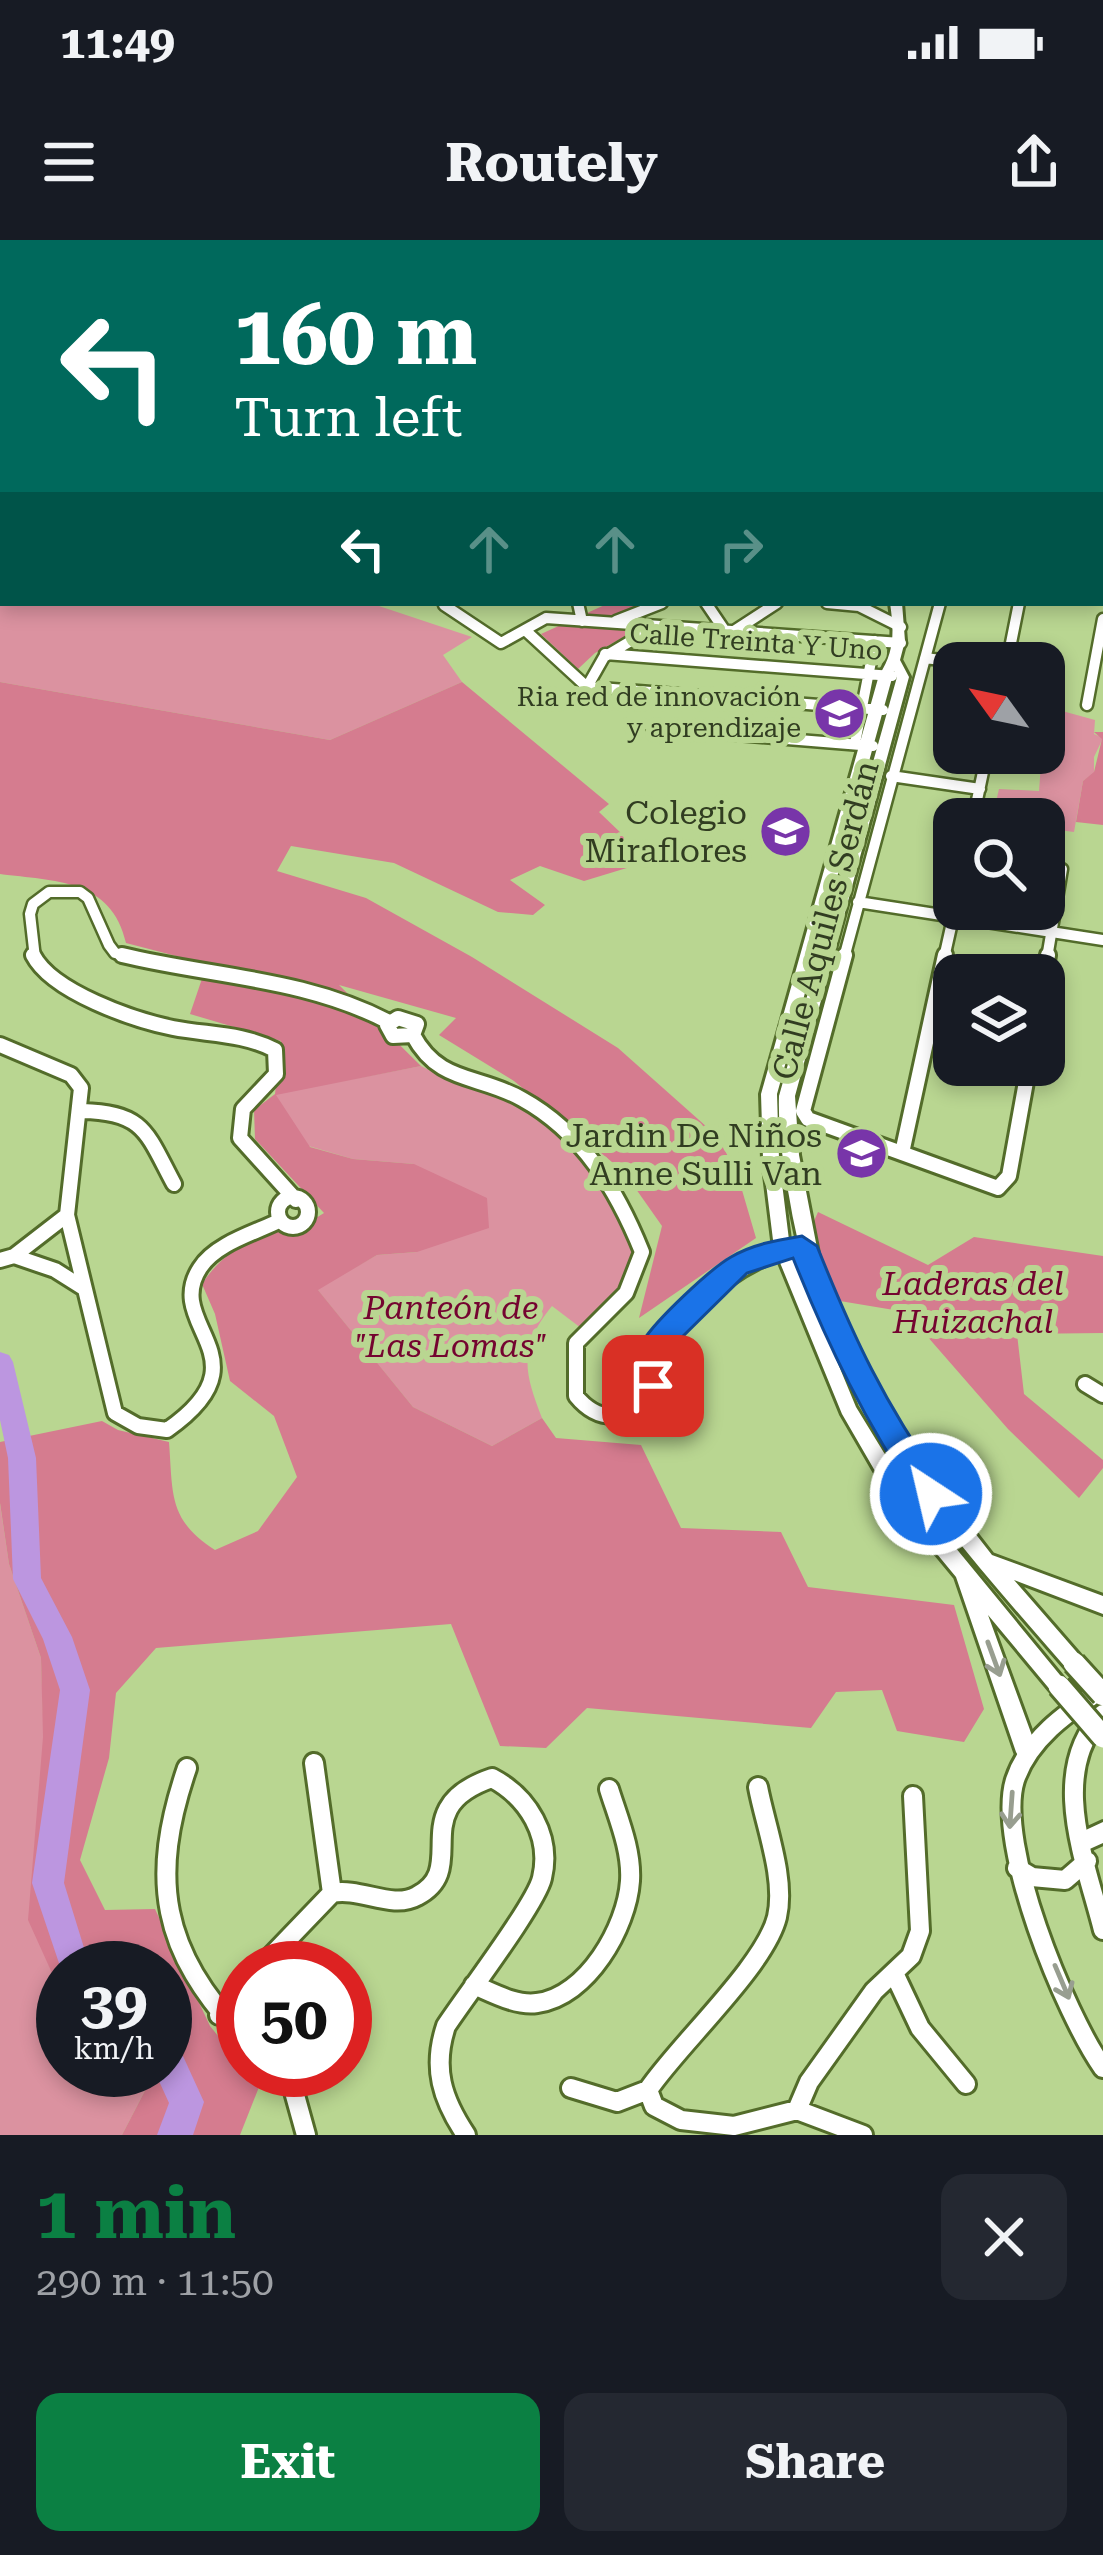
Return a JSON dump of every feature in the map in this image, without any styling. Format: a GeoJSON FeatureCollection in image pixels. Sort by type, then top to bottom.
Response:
{"type":"FeatureCollection","features":[{"type":"Feature","properties":{"kind":"main road"},"geometry":{"type":"LineString","coordinates":[[896,611],[901,643],[870,708],[869,745],[787,1096],[792,1247],[848,1409],[882,1466],[1103,1737]]}},
{"type":"Feature","properties":{"kind":"main road"},"geometry":{"type":"LineString","coordinates":[[869,745],[894,712],[888,672]]}},
{"type":"Feature","properties":{"kind":"main road"},"geometry":{"type":"LineString","coordinates":[[792,1247],[881,1421],[948,1518],[1103,1692]]}},
{"type":"Feature","properties":{"kind":"main road"},"geometry":{"type":"LineString","coordinates":[[984,1560],[1103,1605]]}},
{"type":"Feature","properties":{"kind":"main road"},"geometry":{"type":"LineString","coordinates":[[961,1567],[1027,1752]]}},
{"type":"Feature","properties":{"kind":"street"},"geometry":{"type":"LineString","coordinates":[[446,606],[501,643],[546,619],[901,643]]}},
{"type":"Feature","properties":{"kind":"street"},"geometry":{"type":"LineString","coordinates":[[536,606],[546,619]]}},
{"type":"Feature","properties":{"kind":"street"},"geometry":{"type":"LineString","coordinates":[[578,606],[581,621]]}},
{"type":"Feature","properties":{"kind":"street"},"geometry":{"type":"LineString","coordinates":[[612,623],[654,606]]}},
{"type":"Feature","properties":{"kind":"street"},"geometry":{"type":"LineString","coordinates":[[709,606],[730,631]]}},
{"type":"Feature","properties":{"kind":"street"},"geometry":{"type":"LineString","coordinates":[[730,631],[772,606]]}},
{"type":"Feature","properties":{"kind":"street"},"geometry":{"type":"LineString","coordinates":[[859,606],[896,611]]}},
{"type":"Feature","properties":{"kind":"street","name":"Calle Aquiles Serdán"},"geometry":{"type":"LineString","coordinates":[[902,1153],[808,1119],[803,1112],[939,606]]}},
{"type":"Feature","properties":{"kind":"street"},"geometry":{"type":"LineString","coordinates":[[1011,642],[1018,606]]}},
{"type":"Feature","properties":{"kind":"street"},"geometry":{"type":"LineString","coordinates":[[1087,705],[1103,619]]}},
{"type":"Feature","properties":{"kind":"street"},"geometry":{"type":"LineString","coordinates":[[587,687],[589,675],[605,654],[656,626]]}},
{"type":"Feature","properties":{"kind":"street"},"geometry":{"type":"LineString","coordinates":[[525,630],[587,687],[894,712]]}},
{"type":"Feature","properties":{"kind":"street"},"geometry":{"type":"LineString","coordinates":[[875,641],[888,672]]}},
{"type":"Feature","properties":{"kind":"street","name":"Calle Treinta Y Uno"},"geometry":{"type":"LineString","coordinates":[[605,654],[888,672]]}},
{"type":"Feature","properties":{"kind":"street"},"geometry":{"type":"LineString","coordinates":[[926,658],[933,659]]}},
{"type":"Feature","properties":{"kind":"street"},"geometry":{"type":"LineString","coordinates":[[652,728],[869,745]]}},
{"type":"Feature","properties":{"kind":"street"},"geometry":{"type":"LineString","coordinates":[[978,798],[983,774]]}},
{"type":"Feature","properties":{"kind":"street"},"geometry":{"type":"LineString","coordinates":[[891,776],[980,789]]}},
{"type":"Feature","properties":{"kind":"street"},"geometry":{"type":"LineString","coordinates":[[0,1046],[71,1075],[81,1088],[82,1112],[67,1215],[115,1413],[138,1426],[166,1430],[198,1410],[215,1379],[208,1336],[191,1290],[194,1280],[217,1255],[279,1221],[292,1225],[305,1220],[308,1205],[296,1200],[240,1138],[244,1109],[276,1074],[275,1050],[260,1040],[233,1034],[166,1026],[51,980],[36,967],[30,944],[34,904],[49,892],[80,892],[96,905],[106,944],[115,953],[320,989],[359,1003],[389,1022],[410,1018],[418,1028],[412,1035],[424,1060],[435,1068],[502,1088],[548,1118],[596,1160],[625,1204],[642,1252],[626,1293],[576,1343],[576,1396],[593,1413],[620,1418],[650,1403],[655,1346],[737,1266],[792,1247]]}},
{"type":"Feature","properties":{"kind":"street"},"geometry":{"type":"LineString","coordinates":[[858,902],[933,910]]}},
{"type":"Feature","properties":{"kind":"street"},"geometry":{"type":"LineString","coordinates":[[950,930],[902,1153],[989,1187],[1006,1184],[1025,1086]]}},
{"type":"Feature","properties":{"kind":"street"},"geometry":{"type":"LineString","coordinates":[[1042,930],[1103,940]]}},
{"type":"Feature","properties":{"kind":"street"},"geometry":{"type":"LineString","coordinates":[[1048,954],[1052,932]]}},
{"type":"Feature","properties":{"kind":"street"},"geometry":{"type":"LineString","coordinates":[[82,1112],[118,1110],[135,1116],[174,1184]]}},
{"type":"Feature","properties":{"kind":"street"},"geometry":{"type":"LineString","coordinates":[[279,1221],[277,1208],[296,1200]]}},
{"type":"Feature","properties":{"kind":"street"},"geometry":{"type":"LineString","coordinates":[[6,1258],[67,1215]]}},
{"type":"Feature","properties":{"kind":"street"},"geometry":{"type":"LineString","coordinates":[[6,1258],[55,1270],[82,1287]]}},
{"type":"Feature","properties":{"kind":"street"},"geometry":{"type":"LineString","coordinates":[[1085,1384],[1103,1395]]}},
{"type":"Feature","properties":{"kind":"street"},"geometry":{"type":"LineString","coordinates":[[1103,1692],[1052,1720],[1027,1752],[1011,1804],[1017,1868],[1033,1916],[1103,2068]]}},
{"type":"Feature","properties":{"kind":"street"},"geometry":{"type":"LineString","coordinates":[[1103,1714],[1075,1746],[1071,1778],[1091,1845],[1103,1930]]}},
{"type":"Feature","properties":{"kind":"street"},"geometry":{"type":"LineString","coordinates":[[314,1763],[332,1893]]}},
{"type":"Feature","properties":{"kind":"street"},"geometry":{"type":"LineString","coordinates":[[187,1768],[174,1801],[161,1888],[166,1919],[181,1955],[216,2010]]}},
{"type":"Feature","properties":{"kind":"street"},"geometry":{"type":"LineString","coordinates":[[286,1941],[332,1893],[346,1887],[403,1902],[420,1896],[437,1879],[443,1862],[439,1827],[445,1803],[492,1778],[522,1793],[537,1823],[545,1860],[542,1882],[446,2026],[435,2072],[441,2097],[466,2135]]}},
{"type":"Feature","properties":{"kind":"street"},"geometry":{"type":"LineString","coordinates":[[651,2098],[663,2065],[766,1943],[778,1914],[758,1786]]}},
{"type":"Feature","properties":{"kind":"street"},"geometry":{"type":"LineString","coordinates":[[474,1985],[515,2000],[541,2003],[578,1984],[613,1938],[630,1882],[609,1790]]}},
{"type":"Feature","properties":{"kind":"street"},"geometry":{"type":"LineString","coordinates":[[797,2110],[809,2082],[874,1991],[911,1956],[920,1931],[913,1796]]}},
{"type":"Feature","properties":{"kind":"street"},"geometry":{"type":"LineString","coordinates":[[1017,1868],[1032,1877],[1065,1880],[1091,1845]]}},
{"type":"Feature","properties":{"kind":"street"},"geometry":{"type":"LineString","coordinates":[[894,1972],[920,2029],[966,2084]]}},
{"type":"Feature","properties":{"kind":"street"},"geometry":{"type":"LineString","coordinates":[[571,2088],[617,2102],[651,2098],[681,2120],[734,2126],[797,2110],[863,2135]]}},
{"type":"Feature","properties":{"kind":"street"},"geometry":{"type":"LineString","coordinates":[[295,2097],[306,2135]]}},
{"type":"Feature","properties":{"kind":"green space"},"geometry":{"type":"Polygon","coordinates":[[[0,606],[379,606],[472,637],[443,655],[462,682],[330,740],[0,682],[0,606]]]}},
{"type":"Feature","properties":{"kind":"green space"},"geometry":{"type":"Polygon","coordinates":[[[602,606],[636,606],[599,626],[638,629],[595,653],[578,669],[541,634],[602,606]]]}},
{"type":"Feature","properties":{"kind":"green space"},"geometry":{"type":"Polygon","coordinates":[[[0,682],[330,740],[462,682],[609,804],[599,812],[623,835],[630,867],[584,881],[540,866],[510,880],[545,905],[533,915],[498,912],[394,863],[291,846],[277,871],[366,898],[618,1048],[717,1136],[737,1173],[756,1238],[639,1318],[662,1226],[624,1172],[514,1081],[439,1035],[456,1018],[339,985],[421,1066],[276,1095],[310,1147],[353,1159],[414,1164],[487,1198],[489,1228],[417,1252],[377,1255],[318,1290],[413,1407],[492,1446],[542,1418],[556,1438],[641,1445],[681,1528],[781,1532],[808,1587],[954,1605],[984,1709],[964,1742],[897,1731],[882,1690],[836,1692],[811,1728],[587,1708],[546,1748],[500,1746],[451,1624],[156,1648],[116,1693],[109,1758],[80,1860],[105,1910],[155,1909],[170,1941],[38,1941],[28,1920],[43,1737],[41,1658],[9,1564],[0,1503],[0,1442],[102,1421],[118,1430],[169,1442],[176,1504],[200,1539],[215,1550],[258,1531],[297,1477],[274,1416],[230,1381],[215,1314],[202,1284],[242,1245],[269,1234],[295,1231],[324,1213],[255,1139],[254,1110],[275,1094],[281,1041],[190,1014],[207,964],[126,943],[119,922],[94,895],[60,882],[0,874],[0,682]]]}},
{"type":"Feature","properties":{"kind":"green space"},"geometry":{"type":"Polygon","coordinates":[[[1065,712],[1095,720],[1094,734],[1103,738],[1094,757],[1094,773],[1083,781],[1074,832],[1065,831],[1065,798],[997,798],[999,789],[1039,791],[1040,774],[1065,774],[1065,712]]]}},
{"type":"Feature","properties":{"kind":"green space"},"geometry":{"type":"Polygon","coordinates":[[[1094,732],[1103,732],[1103,825],[1076,822],[1083,781],[1094,772],[1102,739],[1094,732]]]}},
{"type":"Feature","properties":{"kind":"green space","name":"Panteón de \"Las Lomas\""},"geometry":{"type":"Polygon","coordinates":[[[421,1066],[445,1078],[499,1090],[547,1122],[593,1163],[636,1251],[621,1294],[581,1328],[552,1306],[529,1348],[528,1373],[542,1418],[492,1446],[413,1407],[317,1289],[377,1255],[417,1252],[414,1164],[353,1159],[305,1145],[275,1094],[421,1066]]]}},
{"type":"Feature","properties":{"kind":"green space","name":"Laderas del Huizachal"},"geometry":{"type":"Polygon","coordinates":[[[818,1212],[928,1265],[974,1237],[1103,1256],[1103,1333],[1017,1334],[1024,1394],[1103,1460],[1103,1468],[1079,1498],[1008,1429],[906,1312],[840,1301],[809,1268],[803,1246],[818,1212]]]}},
{"type":"Feature","properties":{"kind":"green space"},"geometry":{"type":"Polygon","coordinates":[[[0,1504],[9,1564],[41,1658],[51,1941],[36,1941],[36,2097],[142,2097],[122,2135],[0,2135],[0,1504]]]}},
{"type":"Feature","properties":{"kind":"green space"},"geometry":{"type":"Polygon","coordinates":[[[192,1988],[216,2033],[216,2097],[255,2097],[240,2135],[122,2135],[142,2097],[192,2097],[192,1988]]]}},
{"type":"Feature","properties":{"kind":"waterway"},"geometry":{"type":"LineString","coordinates":[[0,1362],[22,1458],[27,1579],[57,1637],[75,1690],[48,1883],[66,1941]]}},
{"type":"Feature","properties":{"kind":"waterway"},"geometry":{"type":"LineString","coordinates":[[175,2135],[185,2097]]}},
{"type":"Feature","properties":{"kind":"place","name":"Ria red de innovación y aprendizaje"},"geometry":{"type":"Point","coordinates":[840,713]}},
{"type":"Feature","properties":{"kind":"place","name":"Colegio Miraflores"},"geometry":{"type":"Point","coordinates":[786,831]}},
{"type":"Feature","properties":{"kind":"place","name":"Jardin De Niños Anne Sulli Van"},"geometry":{"type":"Point","coordinates":[861,1154]}},
{"type":"Feature","properties":{"kind":"route"},"geometry":{"type":"LineString","coordinates":[[653,1386],[649,1369],[655,1346],[737,1266],[765,1253],[802,1246],[848,1359],[881,1421],[931,1494]]}}]}
